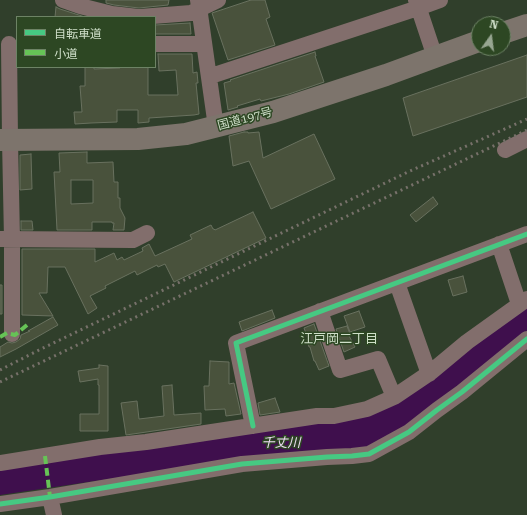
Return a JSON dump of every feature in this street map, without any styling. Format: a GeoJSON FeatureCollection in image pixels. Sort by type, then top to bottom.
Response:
{"type":"FeatureCollection","features":[{"type":"Feature","properties":{"kind":"highway"},"geometry":{"type":"LineString","coordinates":[[511,30],[527,25]]}},
{"type":"Feature","properties":{"kind":"highway","name":"国道197号"},"geometry":{"type":"LineString","coordinates":[[5,140],[138,139],[186,134],[273,112],[386,75],[471,44]]}},
{"type":"Feature","properties":{"kind":"street"},"geometry":{"type":"LineString","coordinates":[[63,0],[112,14],[130,16]]}},
{"type":"Feature","properties":{"kind":"street"},"geometry":{"type":"LineString","coordinates":[[152,16],[191,13],[199,4],[218,0]]}},
{"type":"Feature","properties":{"kind":"street"},"geometry":{"type":"LineString","coordinates":[[209,75],[217,74],[417,4],[440,0]]}},
{"type":"Feature","properties":{"kind":"street"},"geometry":{"type":"LineString","coordinates":[[199,4],[216,127]]}},
{"type":"Feature","properties":{"kind":"street"},"geometry":{"type":"LineString","coordinates":[[417,4],[435,57]]}},
{"type":"Feature","properties":{"kind":"street"},"geometry":{"type":"LineString","coordinates":[[9,44],[5,140],[6,239],[12,334]]}},
{"type":"Feature","properties":{"kind":"street"},"geometry":{"type":"LineString","coordinates":[[156,44],[204,44]]}},
{"type":"Feature","properties":{"kind":"street"},"geometry":{"type":"LineString","coordinates":[[505,150],[527,139]]}},
{"type":"Feature","properties":{"kind":"street"},"geometry":{"type":"LineString","coordinates":[[6,239],[133,240],[147,233]]}},
{"type":"Feature","properties":{"kind":"street"},"geometry":{"type":"LineString","coordinates":[[253,426],[236,343],[527,234]]}},
{"type":"Feature","properties":{"kind":"street"},"geometry":{"type":"LineString","coordinates":[[0,463],[317,416],[334,416],[367,409],[394,397],[428,374],[467,342],[523,302],[499,244]]}},
{"type":"Feature","properties":{"kind":"street"},"geometry":{"type":"LineString","coordinates":[[397,283],[428,374]]}},
{"type":"Feature","properties":{"kind":"street"},"geometry":{"type":"LineString","coordinates":[[320,312],[340,370],[378,359],[394,397]]}},
{"type":"Feature","properties":{"kind":"street"},"geometry":{"type":"LineString","coordinates":[[0,504],[50,497],[242,464],[369,454],[409,432],[462,392],[527,339]]}},
{"type":"Feature","properties":{"kind":"street"},"geometry":{"type":"LineString","coordinates":[[50,497],[54,515]]}},
{"type":"Feature","properties":{"kind":"water","name":"千丈川"},"geometry":{"type":"Polygon","coordinates":[[[527,304],[527,333],[388,439],[359,450],[136,475],[0,495],[0,467],[370,415],[527,304]]]}},
{"type":"Feature","properties":{"kind":"building"},"geometry":{"type":"Polygon","coordinates":[[[106,0],[169,0],[168,5],[139,8],[114,5],[106,3],[106,0]]]}},
{"type":"Feature","properties":{"kind":"building"},"geometry":{"type":"Polygon","coordinates":[[[251,0],[265,0],[270,17],[266,19],[275,45],[228,60],[212,13],[251,0]]]}},
{"type":"Feature","properties":{"kind":"building"},"geometry":{"type":"Polygon","coordinates":[[[56,7],[82,16],[55,16],[56,7]]]}},
{"type":"Feature","properties":{"kind":"building"},"geometry":{"type":"Polygon","coordinates":[[[190,23],[191,34],[156,34],[156,25],[190,23]]]}},
{"type":"Feature","properties":{"kind":"building"},"geometry":{"type":"Polygon","coordinates":[[[315,52],[324,82],[289,94],[261,101],[260,99],[228,110],[224,83],[315,52]]]}},
{"type":"Feature","properties":{"kind":"building"},"geometry":{"type":"Polygon","coordinates":[[[158,54],[192,54],[193,73],[197,72],[198,83],[196,83],[199,114],[149,118],[149,122],[138,123],[138,110],[117,110],[117,122],[75,124],[74,112],[82,112],[80,86],[85,86],[85,68],[148,68],[148,95],[178,95],[176,70],[159,71],[158,54]]]}},
{"type":"Feature","properties":{"kind":"building"},"geometry":{"type":"Polygon","coordinates":[[[527,55],[527,97],[413,136],[403,98],[527,55]]]}},
{"type":"Feature","properties":{"kind":"building"},"geometry":{"type":"Polygon","coordinates":[[[244,132],[259,132],[263,158],[314,134],[335,179],[271,209],[249,161],[233,166],[229,136],[244,132]]]}},
{"type":"Feature","properties":{"kind":"building"},"geometry":{"type":"Polygon","coordinates":[[[87,152],[87,163],[113,162],[114,182],[118,182],[118,198],[120,198],[120,208],[125,218],[124,230],[113,230],[114,223],[112,222],[92,222],[92,230],[57,230],[54,172],[60,172],[59,153],[87,152]],[[71,180],[71,204],[93,203],[93,180],[71,180]]]}},
{"type":"Feature","properties":{"kind":"building"},"geometry":{"type":"Polygon","coordinates":[[[31,154],[32,189],[20,190],[20,155],[31,154]]]}},
{"type":"Feature","properties":{"kind":"building"},"geometry":{"type":"Polygon","coordinates":[[[433,197],[438,204],[416,222],[410,215],[433,197]]]}},
{"type":"Feature","properties":{"kind":"building"},"geometry":{"type":"Polygon","coordinates":[[[253,212],[266,238],[174,282],[165,264],[158,267],[157,265],[137,275],[135,271],[105,286],[106,288],[90,296],[97,308],[88,314],[65,267],[48,267],[47,293],[39,293],[53,316],[22,315],[22,249],[95,249],[95,262],[114,253],[117,260],[122,257],[124,260],[143,251],[142,248],[149,244],[155,256],[192,239],[190,235],[211,225],[215,230],[253,212]]]}},
{"type":"Feature","properties":{"kind":"building"},"geometry":{"type":"Polygon","coordinates":[[[21,221],[32,221],[33,230],[21,230],[21,221]]]}},
{"type":"Feature","properties":{"kind":"building"},"geometry":{"type":"Polygon","coordinates":[[[463,276],[467,292],[453,296],[448,280],[463,276]]]}},
{"type":"Feature","properties":{"kind":"building"},"geometry":{"type":"Polygon","coordinates":[[[0,285],[2,285],[2,314],[0,314],[0,285]]]}},
{"type":"Feature","properties":{"kind":"building"},"geometry":{"type":"Polygon","coordinates":[[[272,310],[275,318],[242,331],[239,322],[272,310]]]}},
{"type":"Feature","properties":{"kind":"building"},"geometry":{"type":"Polygon","coordinates":[[[359,311],[365,327],[350,332],[344,316],[359,311]]]}},
{"type":"Feature","properties":{"kind":"building"},"geometry":{"type":"Polygon","coordinates":[[[53,317],[58,325],[0,357],[0,347],[8,342],[16,342],[20,339],[21,335],[53,317]]]}},
{"type":"Feature","properties":{"kind":"building"},"geometry":{"type":"Polygon","coordinates":[[[314,324],[329,366],[319,370],[309,347],[304,328],[314,324]]]}},
{"type":"Feature","properties":{"kind":"building"},"geometry":{"type":"Polygon","coordinates":[[[347,326],[350,334],[348,334],[355,347],[344,352],[336,329],[347,326]]]}},
{"type":"Feature","properties":{"kind":"building"},"geometry":{"type":"Polygon","coordinates":[[[210,361],[229,362],[229,384],[234,383],[241,414],[226,416],[225,409],[205,410],[204,386],[209,386],[210,361]]]}},
{"type":"Feature","properties":{"kind":"building"},"geometry":{"type":"Polygon","coordinates":[[[99,365],[108,366],[108,431],[80,431],[80,414],[99,414],[99,385],[98,379],[80,382],[78,371],[99,368],[99,365]]]}},
{"type":"Feature","properties":{"kind":"building"},"geometry":{"type":"Polygon","coordinates":[[[172,385],[174,415],[201,413],[201,424],[126,435],[121,403],[137,401],[139,419],[164,416],[162,386],[172,385]]]}},
{"type":"Feature","properties":{"kind":"building"},"geometry":{"type":"Polygon","coordinates":[[[275,398],[280,412],[260,415],[258,403],[275,398]]]}},
{"type":"Feature","properties":{"kind":"railway"},"geometry":{"type":"LineString","coordinates":[[0,370],[410,171],[527,119]]}},
{"type":"Feature","properties":{"kind":"railway"},"geometry":{"type":"LineString","coordinates":[[0,382],[527,130]]}},
{"type":"Feature","properties":{"kind":"marked path"},"geometry":{"type":"LineString","coordinates":[[0,337],[7,333],[15,335],[27,325]]}},
{"type":"Feature","properties":{"kind":"marked path"},"geometry":{"type":"LineString","coordinates":[[45,456],[50,497]]}},
{"type":"Feature","properties":{"kind":"cycle path"},"geometry":{"type":"LineString","coordinates":[[253,426],[236,343],[527,234]]}},
{"type":"Feature","properties":{"kind":"cycle path"},"geometry":{"type":"LineString","coordinates":[[0,504],[50,497],[242,464],[369,454],[409,432],[462,392],[527,339]]}},
{"type":"Feature","properties":{"kind":"district","name":"江戸岡二丁目"},"geometry":{"type":"Point","coordinates":[339,339]}}]}
